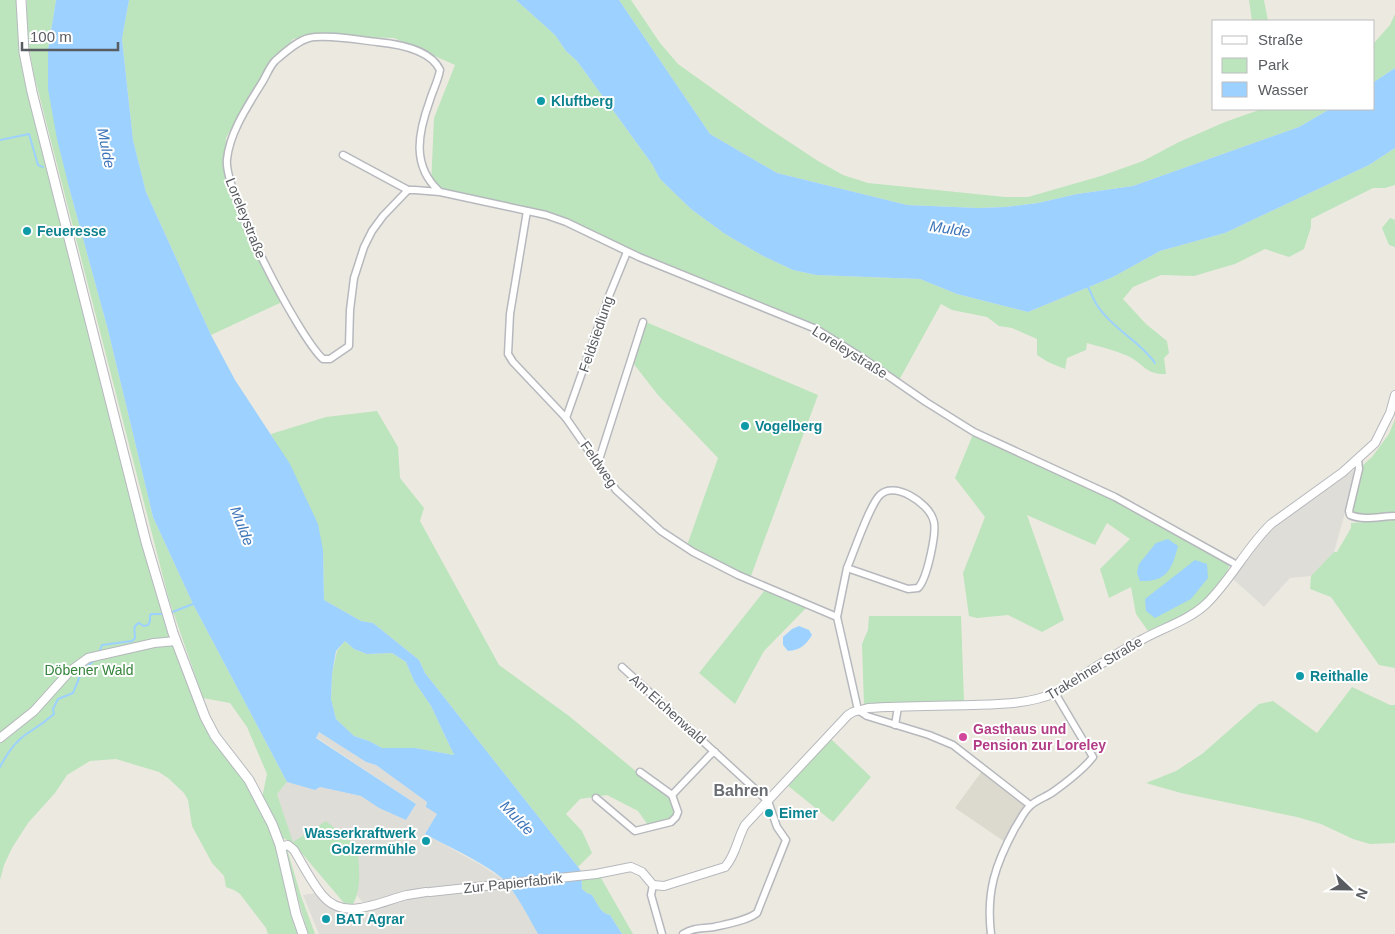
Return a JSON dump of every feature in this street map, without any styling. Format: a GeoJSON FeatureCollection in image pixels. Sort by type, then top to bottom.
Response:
{"type":"FeatureCollection","features":[{"type":"Feature","properties":{"kind":"main road"},"geometry":{"type":"LineString","coordinates":[[21,0],[22,36],[30,83],[146,542],[168,619],[209,726],[248,780],[268,814],[280,847],[296,914],[303,934]]}},
{"type":"Feature","properties":{"kind":"street","name":"Loreleystraße"},"geometry":{"type":"LineString","coordinates":[[408,190],[383,216],[372,231],[364,247],[354,278],[350,310],[349,346],[330,359],[323,359],[300,328],[261,256],[243,216],[228,174],[227,160],[238,127],[247,107],[274,62],[295,45],[308,38],[321,37],[406,46],[425,55],[438,65],[440,70],[424,116],[419,150],[422,167],[427,177],[440,192]]}},
{"type":"Feature","properties":{"kind":"street","name":"Loreleystraße"},"geometry":{"type":"LineString","coordinates":[[343,155],[408,190],[440,192],[527,211],[566,222],[627,252],[816,329],[861,356],[926,402],[974,432],[1115,497],[1237,565]]}},
{"type":"Feature","properties":{"kind":"street","name":"Feldweg"},"geometry":{"type":"LineString","coordinates":[[527,211],[510,314],[508,354],[523,374],[547,396],[566,418],[616,490],[661,531],[680,544],[738,575],[837,617]]}},
{"type":"Feature","properties":{"kind":"street","name":"Feldsiedlung"},"geometry":{"type":"LineString","coordinates":[[566,418],[609,296],[627,252]]}},
{"type":"Feature","properties":{"kind":"street"},"geometry":{"type":"LineString","coordinates":[[598,463],[642,322]]}},
{"type":"Feature","properties":{"kind":"street","name":"Trakehner Straße"},"geometry":{"type":"LineString","coordinates":[[858,710],[868,708],[1027,702],[1042,699],[1055,693],[1141,640],[1195,612],[1216,594],[1260,534],[1358,460],[1375,443],[1390,413],[1395,395]]}},
{"type":"Feature","properties":{"kind":"street"},"geometry":{"type":"LineString","coordinates":[[1358,460],[1359,468],[1349,511],[1350,515],[1363,518],[1395,516]]}},
{"type":"Feature","properties":{"kind":"street"},"geometry":{"type":"LineString","coordinates":[[847,568],[908,589],[918,588],[925,577],[935,530],[933,518],[928,509],[921,502],[898,491],[888,490],[881,494],[876,500],[864,526],[847,568],[837,617],[858,710],[867,716],[929,735],[953,745],[1030,805]]}},
{"type":"Feature","properties":{"kind":"street"},"geometry":{"type":"LineString","coordinates":[[0,738],[34,711],[79,663],[99,655],[154,643],[176,641]]}},
{"type":"Feature","properties":{"kind":"street","name":"Am Eichenwald"},"geometry":{"type":"LineString","coordinates":[[622,667],[768,800]]}},
{"type":"Feature","properties":{"kind":"street"},"geometry":{"type":"LineString","coordinates":[[991,934],[989,898],[992,882],[1004,851],[1023,814],[1030,805],[1074,776],[1093,757],[1055,693]]}},
{"type":"Feature","properties":{"kind":"street"},"geometry":{"type":"LineString","coordinates":[[895,725],[898,707]]}},
{"type":"Feature","properties":{"kind":"street"},"geometry":{"type":"LineString","coordinates":[[662,934],[651,896],[653,885],[664,886],[725,867],[730,862],[745,825],[848,716],[858,710]]}},
{"type":"Feature","properties":{"kind":"street","name":"Am Eichenwald"},"geometry":{"type":"LineString","coordinates":[[672,795],[715,752]]}},
{"type":"Feature","properties":{"kind":"street"},"geometry":{"type":"LineString","coordinates":[[596,798],[635,831],[671,822],[676,818],[678,812],[672,795],[640,772]]}},
{"type":"Feature","properties":{"kind":"street"},"geometry":{"type":"LineString","coordinates":[[683,934],[692,929],[725,924],[753,916],[757,913],[786,840],[778,827],[768,800]]}},
{"type":"Feature","properties":{"kind":"street","name":"Zur Papierfabrik"},"geometry":{"type":"LineString","coordinates":[[280,847],[288,845],[294,850],[323,896],[333,905],[338,906],[360,908],[407,895],[596,874],[631,867],[642,872],[653,885]]}},
{"type":"Feature","properties":{"kind":"shaded area"},"geometry":{"type":"Polygon","coordinates":[[[1354,470],[1356,474],[1334,552],[1311,576],[1290,578],[1264,607],[1233,579],[1260,537],[1354,470]]]}},
{"type":"Feature","properties":{"kind":"shaded area"},"geometry":{"type":"Polygon","coordinates":[[[319,732],[366,762],[376,765],[427,802],[437,814],[425,834],[504,880],[521,903],[538,934],[319,934],[303,895],[316,893],[330,907],[351,914],[374,913],[357,896],[359,872],[358,845],[353,843],[293,843],[277,794],[287,782],[315,790],[320,787],[361,796],[379,808],[406,820],[416,804],[316,737],[319,732]]]}},
{"type":"Feature","properties":{"kind":"shaded area"},"geometry":{"type":"Polygon","coordinates":[[[982,771],[1023,803],[1023,808],[1005,842],[955,808],[982,771]]]}},
{"type":"Feature","properties":{"kind":"green space","name":"Döbener Wald"},"geometry":{"type":"Polygon","coordinates":[[[0,0],[17,0],[20,53],[28,93],[73,266],[191,691],[246,782],[274,837],[300,934],[268,934],[266,928],[240,894],[226,887],[224,876],[212,863],[192,826],[188,800],[184,793],[159,772],[116,759],[90,761],[67,775],[55,793],[28,823],[12,848],[4,865],[0,880],[0,0]]]}},
{"type":"Feature","properties":{"kind":"green space"},"geometry":{"type":"Polygon","coordinates":[[[27,0],[56,0],[48,50],[70,191],[108,330],[153,517],[193,604],[287,782],[277,794],[293,842],[326,821],[358,845],[359,882],[353,904],[344,903],[293,843],[281,837],[262,798],[267,774],[247,727],[230,703],[203,698],[169,600],[34,75],[28,38],[27,0]]]}},
{"type":"Feature","properties":{"kind":"green space"},"geometry":{"type":"Polygon","coordinates":[[[129,0],[516,0],[555,35],[566,51],[577,61],[652,164],[660,179],[691,209],[725,234],[763,256],[793,270],[816,275],[920,279],[957,294],[1028,312],[1113,277],[1160,251],[1225,233],[1369,165],[1395,148],[1395,185],[1385,188],[1373,188],[1311,219],[1311,227],[1304,249],[1289,257],[1265,249],[1235,264],[1194,276],[1161,275],[1133,287],[1123,299],[1146,324],[1167,341],[1169,353],[1164,358],[1166,374],[1154,373],[1128,356],[1087,343],[1086,350],[1067,358],[1065,369],[1037,355],[1037,339],[1012,328],[999,326],[987,317],[952,310],[941,304],[898,382],[835,340],[625,253],[535,210],[431,186],[434,118],[455,65],[394,38],[311,36],[293,39],[245,104],[226,138],[225,176],[282,302],[211,335],[146,192],[133,140],[122,39],[129,0]]]}},
{"type":"Feature","properties":{"kind":"green space"},"geometry":{"type":"Polygon","coordinates":[[[619,0],[631,0],[660,43],[678,64],[818,161],[843,175],[868,183],[1005,197],[1028,197],[1101,176],[1143,161],[1179,142],[1225,122],[1259,110],[1328,110],[1299,127],[1133,186],[1005,207],[978,208],[907,205],[777,173],[710,134],[619,0]]]}},
{"type":"Feature","properties":{"kind":"green space"},"geometry":{"type":"Polygon","coordinates":[[[1249,0],[1264,0],[1268,20],[1252,20],[1249,0]]]}},
{"type":"Feature","properties":{"kind":"green space"},"geometry":{"type":"Polygon","coordinates":[[[1395,14],[1395,68],[1375,81],[1375,42],[1390,25],[1395,14]]]}},
{"type":"Feature","properties":{"kind":"green space"},"geometry":{"type":"Polygon","coordinates":[[[1390,218],[1395,220],[1395,247],[1389,245],[1382,228],[1390,218]]]}},
{"type":"Feature","properties":{"kind":"green space"},"geometry":{"type":"Polygon","coordinates":[[[646,322],[818,395],[748,584],[685,551],[718,458],[658,395],[633,363],[646,322]]]}},
{"type":"Feature","properties":{"kind":"green space"},"geometry":{"type":"Polygon","coordinates":[[[377,411],[398,447],[400,478],[424,508],[420,521],[499,665],[569,716],[672,801],[675,810],[674,816],[668,820],[648,825],[638,811],[607,795],[580,799],[566,814],[582,831],[592,853],[578,867],[425,673],[419,660],[373,623],[361,621],[324,600],[323,550],[271,434],[326,417],[377,411]]]}},
{"type":"Feature","properties":{"kind":"green space"},"geometry":{"type":"Polygon","coordinates":[[[1395,419],[1395,514],[1360,516],[1354,514],[1351,509],[1362,466],[1372,457],[1389,434],[1395,419]]]}},
{"type":"Feature","properties":{"kind":"green space"},"geometry":{"type":"Polygon","coordinates":[[[974,432],[1141,512],[1223,559],[1229,566],[1224,579],[1207,599],[1196,607],[1148,631],[1136,614],[1131,587],[1109,598],[1100,569],[1130,539],[1107,523],[1095,545],[1027,515],[1064,620],[1042,632],[1008,615],[977,618],[969,616],[963,573],[985,517],[955,478],[974,432]]]}},
{"type":"Feature","properties":{"kind":"green space"},"geometry":{"type":"Polygon","coordinates":[[[1395,520],[1395,668],[1379,665],[1331,597],[1310,589],[1311,576],[1334,552],[1337,552],[1351,528],[1351,523],[1395,520]]]}},
{"type":"Feature","properties":{"kind":"green space"},"geometry":{"type":"Polygon","coordinates":[[[765,590],[807,607],[764,651],[735,704],[699,673],[765,590]]]}},
{"type":"Feature","properties":{"kind":"green space"},"geometry":{"type":"Polygon","coordinates":[[[869,616],[961,616],[964,701],[864,705],[862,644],[868,630],[869,616]]]}},
{"type":"Feature","properties":{"kind":"green space"},"geometry":{"type":"Polygon","coordinates":[[[345,641],[354,649],[367,654],[392,653],[406,662],[414,681],[431,706],[454,755],[415,748],[382,748],[354,736],[336,719],[331,700],[332,674],[337,651],[345,641]]]}},
{"type":"Feature","properties":{"kind":"green space"},"geometry":{"type":"Polygon","coordinates":[[[1352,687],[1390,705],[1395,705],[1395,843],[1370,844],[1353,839],[1321,824],[1297,817],[1181,793],[1146,783],[1176,771],[1202,754],[1259,704],[1273,701],[1317,733],[1352,687]]]}},
{"type":"Feature","properties":{"kind":"green space"},"geometry":{"type":"Polygon","coordinates":[[[831,739],[871,777],[833,822],[787,785],[831,739]]]}},
{"type":"Feature","properties":{"kind":"green space"},"geometry":{"type":"Polygon","coordinates":[[[284,849],[287,849],[315,934],[308,934],[284,849]]]}},
{"type":"Feature","properties":{"kind":"green space"},"geometry":{"type":"Polygon","coordinates":[[[601,878],[633,934],[622,934],[610,915],[601,910],[592,895],[582,889],[581,880],[601,878]]]}},
{"type":"Feature","properties":{"kind":"water","name":"Mulde"},"geometry":{"type":"Polygon","coordinates":[[[56,0],[129,0],[122,39],[133,140],[146,192],[211,335],[235,380],[290,464],[318,524],[323,550],[324,600],[361,621],[373,623],[419,660],[425,673],[581,871],[582,889],[592,895],[601,910],[610,915],[622,934],[538,934],[523,907],[505,881],[479,862],[425,834],[437,814],[426,807],[427,802],[376,765],[366,762],[319,732],[316,738],[416,804],[406,820],[379,808],[361,796],[320,787],[315,790],[287,782],[193,604],[153,517],[108,330],[57,139],[48,89],[48,50],[56,0]],[[345,641],[336,651],[332,674],[331,699],[336,719],[354,736],[382,748],[415,748],[454,755],[431,706],[414,681],[406,662],[392,653],[367,654],[354,649],[345,641]]]}},
{"type":"Feature","properties":{"kind":"water","name":"Mulde"},"geometry":{"type":"Polygon","coordinates":[[[516,0],[619,0],[710,134],[777,173],[907,205],[978,208],[1005,207],[1133,186],[1299,127],[1328,110],[1375,110],[1375,81],[1395,68],[1395,148],[1369,165],[1225,233],[1160,251],[1113,277],[1028,312],[957,294],[920,279],[816,275],[793,270],[763,256],[725,234],[691,209],[660,179],[652,164],[577,61],[566,51],[555,35],[516,0]]]}},
{"type":"Feature","properties":{"kind":"water"},"geometry":{"type":"Polygon","coordinates":[[[1168,539],[1178,546],[1167,572],[1156,579],[1140,581],[1137,573],[1139,564],[1156,543],[1168,539]]]}},
{"type":"Feature","properties":{"kind":"water"},"geometry":{"type":"Polygon","coordinates":[[[1195,560],[1207,564],[1208,578],[1191,599],[1155,618],[1146,611],[1145,599],[1195,560]]]}},
{"type":"Feature","properties":{"kind":"water"},"geometry":{"type":"Polygon","coordinates":[[[799,626],[809,630],[812,635],[802,646],[788,651],[783,645],[783,637],[799,626]]]}},
{"type":"Feature","properties":{"kind":"waterway"},"geometry":{"type":"LineString","coordinates":[[0,140],[29,134],[38,165],[43,167]]}},
{"type":"Feature","properties":{"kind":"waterway"},"geometry":{"type":"LineString","coordinates":[[1088,287],[1105,316],[1142,348],[1155,363]]}},
{"type":"Feature","properties":{"kind":"waterway"},"geometry":{"type":"LineString","coordinates":[[170,613],[193,604]]}},
{"type":"Feature","properties":{"kind":"waterway"},"geometry":{"type":"LineString","coordinates":[[99,653],[102,645],[132,641],[135,638],[135,626],[139,623],[144,626],[148,625],[150,615],[165,614]]}},
{"type":"Feature","properties":{"kind":"waterway"},"geometry":{"type":"LineString","coordinates":[[0,767],[17,742],[54,714],[53,709],[58,699],[73,693],[82,671],[96,659]]}},
{"type":"Feature","properties":{"kind":"place","name":"Kluftberg"},"geometry":{"type":"Point","coordinates":[541,101]}},
{"type":"Feature","properties":{"kind":"place","name":"Feueresse"},"geometry":{"type":"Point","coordinates":[27,231]}},
{"type":"Feature","properties":{"kind":"place","name":"Vogelberg"},"geometry":{"type":"Point","coordinates":[745,426]}},
{"type":"Feature","properties":{"kind":"place","name":"Reithalle"},"geometry":{"type":"Point","coordinates":[1300,676]}},
{"type":"Feature","properties":{"kind":"place","name":"Gasthaus und Pension zur Loreley"},"geometry":{"type":"Point","coordinates":[963,737]}},
{"type":"Feature","properties":{"kind":"place","name":"Eimer"},"geometry":{"type":"Point","coordinates":[769,813]}},
{"type":"Feature","properties":{"kind":"place","name":"Wasserkraftwerk Golzermühle"},"geometry":{"type":"Point","coordinates":[426,841]}},
{"type":"Feature","properties":{"kind":"place","name":"BAT Agrar"},"geometry":{"type":"Point","coordinates":[326,919]}},
{"type":"Feature","properties":{"kind":"district","name":"Bahren"},"geometry":{"type":"Point","coordinates":[741,790]}}]}
